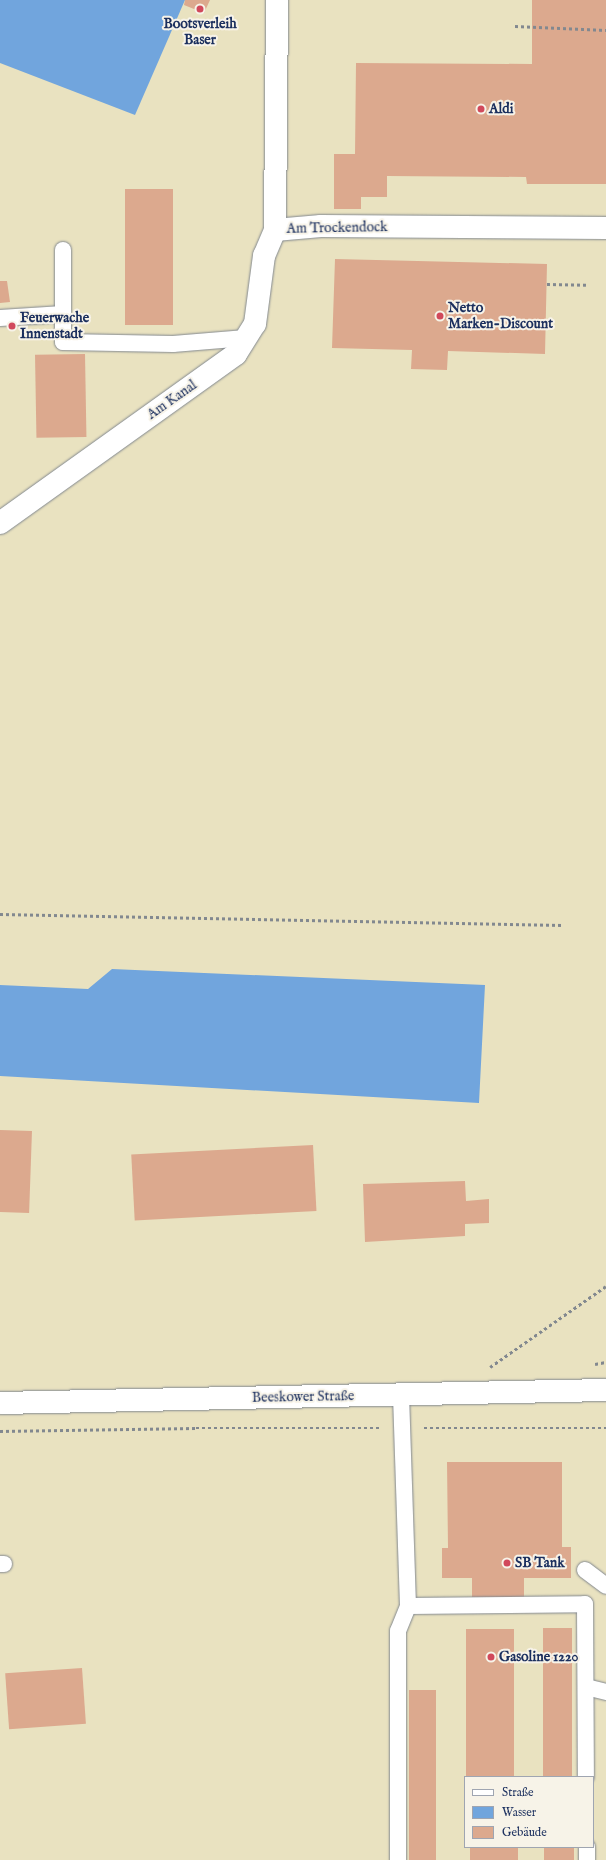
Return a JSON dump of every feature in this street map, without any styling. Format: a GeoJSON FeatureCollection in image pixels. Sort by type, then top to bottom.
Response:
{"type":"FeatureCollection","features":[{"type":"Feature","properties":{"kind":"street","name":"Am Trockendock"},"geometry":{"type":"LineString","coordinates":[[277,0],[275,230],[321,226],[606,228]]}},
{"type":"Feature","properties":{"kind":"street","name":"Am Kanal"},"geometry":{"type":"LineString","coordinates":[[0,522],[236,354],[255,324],[264,256],[275,230]]}},
{"type":"Feature","properties":{"kind":"street","name":"Beeskower Straße"},"geometry":{"type":"LineString","coordinates":[[0,1403],[606,1390]]}},
{"type":"Feature","properties":{"kind":"lane"},"geometry":{"type":"LineString","coordinates":[[63,250],[63,342],[173,344],[246,338]]}},
{"type":"Feature","properties":{"kind":"lane"},"geometry":{"type":"LineString","coordinates":[[0,318],[63,314]]}},
{"type":"Feature","properties":{"kind":"lane"},"geometry":{"type":"LineString","coordinates":[[398,1860],[398,1631],[408,1606],[401,1395]]}},
{"type":"Feature","properties":{"kind":"lane"},"geometry":{"type":"LineString","coordinates":[[585,1570],[606,1586]]}},
{"type":"Feature","properties":{"kind":"lane"},"geometry":{"type":"LineString","coordinates":[[408,1606],[585,1604],[586,1776]]}},
{"type":"Feature","properties":{"kind":"lane"},"geometry":{"type":"LineString","coordinates":[[586,1687],[606,1692]]}},
{"type":"Feature","properties":{"kind":"lane"},"geometry":{"type":"LineString","coordinates":[[587,1848],[587,1860]]}},
{"type":"Feature","properties":{"kind":"path"},"geometry":{"type":"LineString","coordinates":[[515,26],[606,30]]}},
{"type":"Feature","properties":{"kind":"path"},"geometry":{"type":"LineString","coordinates":[[547,284],[586,285]]}},
{"type":"Feature","properties":{"kind":"path"},"geometry":{"type":"LineString","coordinates":[[0,914],[563,925]]}},
{"type":"Feature","properties":{"kind":"path"},"geometry":{"type":"LineString","coordinates":[[486,1370],[606,1286]]}},
{"type":"Feature","properties":{"kind":"path"},"geometry":{"type":"LineString","coordinates":[[0,1431],[196,1428],[606,1428]]}},
{"type":"Feature","properties":{"kind":"water"},"geometry":{"type":"Polygon","coordinates":[[[0,0],[185,0],[135,115],[0,63],[0,0]]]}},
{"type":"Feature","properties":{"kind":"water"},"geometry":{"type":"Polygon","coordinates":[[[112,969],[485,985],[479,1103],[0,1076],[0,985],[88,989],[112,969]]]}},
{"type":"Feature","properties":{"kind":"building","name":"Bootsverleih Baser"},"geometry":{"type":"Polygon","coordinates":[[[185,0],[210,0],[204,13],[184,5],[185,0]]]}},
{"type":"Feature","properties":{"kind":"building","name":"Aldi"},"geometry":{"type":"Polygon","coordinates":[[[532,0],[606,0],[606,184],[527,184],[526,177],[387,176],[387,197],[361,197],[361,209],[334,209],[334,154],[355,154],[356,63],[532,64],[532,0]]]}},
{"type":"Feature","properties":{"kind":"building"},"geometry":{"type":"Polygon","coordinates":[[[125,189],[173,189],[173,325],[125,325],[125,189]]]}},
{"type":"Feature","properties":{"kind":"building","name":"Netto Marken-Discount"},"geometry":{"type":"Polygon","coordinates":[[[335,259],[547,264],[545,354],[448,351],[447,370],[411,369],[412,350],[332,348],[335,259]]]}},
{"type":"Feature","properties":{"kind":"building"},"geometry":{"type":"Polygon","coordinates":[[[0,281],[7,281],[10,302],[0,303],[0,281]]]}},
{"type":"Feature","properties":{"kind":"building"},"geometry":{"type":"Polygon","coordinates":[[[85,354],[86,437],[36,438],[35,355],[85,354]]]}},
{"type":"Feature","properties":{"kind":"building"},"geometry":{"type":"Polygon","coordinates":[[[0,1130],[32,1131],[29,1213],[0,1212],[0,1130]]]}},
{"type":"Feature","properties":{"kind":"building"},"geometry":{"type":"Polygon","coordinates":[[[313,1145],[316,1211],[135,1220],[131,1155],[313,1145]]]}},
{"type":"Feature","properties":{"kind":"building"},"geometry":{"type":"Polygon","coordinates":[[[465,1181],[466,1201],[489,1199],[489,1223],[465,1224],[465,1236],[365,1242],[363,1184],[465,1181]]]}},
{"type":"Feature","properties":{"kind":"building"},"geometry":{"type":"Polygon","coordinates":[[[447,1462],[562,1462],[562,1547],[571,1547],[571,1578],[524,1578],[524,1597],[472,1597],[472,1578],[442,1578],[442,1548],[448,1548],[447,1462]]]}},
{"type":"Feature","properties":{"kind":"building"},"geometry":{"type":"Polygon","coordinates":[[[543,1628],[572,1628],[572,1776],[543,1776],[543,1628]]]}},
{"type":"Feature","properties":{"kind":"building"},"geometry":{"type":"Polygon","coordinates":[[[466,1629],[514,1629],[514,1776],[466,1776],[466,1629]]]}},
{"type":"Feature","properties":{"kind":"building"},"geometry":{"type":"Polygon","coordinates":[[[82,1668],[86,1724],[9,1729],[5,1673],[82,1668]]]}},
{"type":"Feature","properties":{"kind":"building"},"geometry":{"type":"Polygon","coordinates":[[[409,1690],[436,1690],[436,1860],[409,1860],[409,1690]]]}},
{"type":"Feature","properties":{"kind":"building"},"geometry":{"type":"Polygon","coordinates":[[[470,1848],[518,1848],[518,1860],[470,1860],[470,1848]]]}},
{"type":"Feature","properties":{"kind":"building"},"geometry":{"type":"Polygon","coordinates":[[[544,1848],[574,1848],[574,1860],[544,1860],[544,1848]]]}},
{"type":"Feature","properties":{"kind":"place","name":"Bootsverleih Baser"},"geometry":{"type":"Point","coordinates":[200,9]}},
{"type":"Feature","properties":{"kind":"place","name":"Aldi"},"geometry":{"type":"Point","coordinates":[481,109]}},
{"type":"Feature","properties":{"kind":"place","name":"Netto Marken-Discount"},"geometry":{"type":"Point","coordinates":[440,316]}},
{"type":"Feature","properties":{"kind":"place","name":"Feuerwache Innenstadt"},"geometry":{"type":"Point","coordinates":[12,326]}},
{"type":"Feature","properties":{"kind":"place","name":"SB Tank"},"geometry":{"type":"Point","coordinates":[507,1563]}},
{"type":"Feature","properties":{"kind":"place","name":"Gasoline 1220"},"geometry":{"type":"Point","coordinates":[491,1657]}}]}
